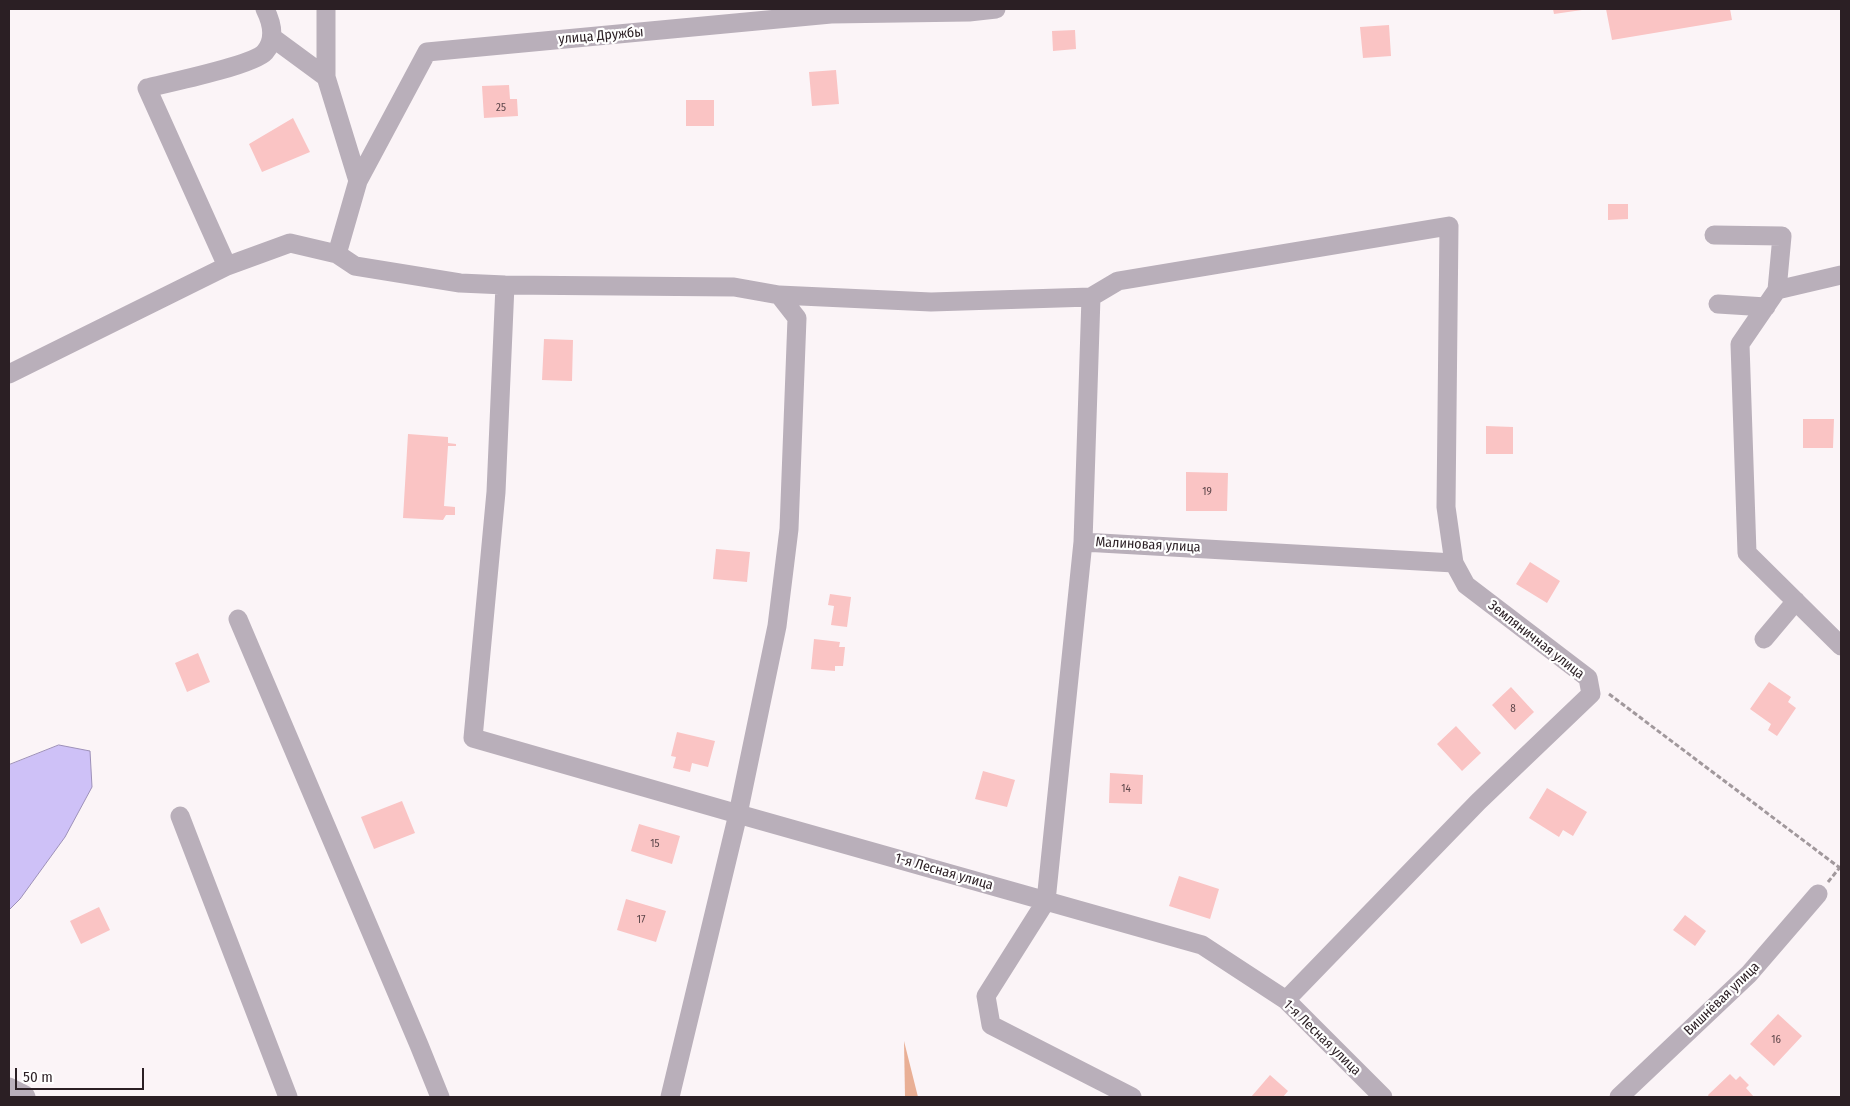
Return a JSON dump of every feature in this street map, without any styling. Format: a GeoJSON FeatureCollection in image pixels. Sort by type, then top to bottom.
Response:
{"type":"FeatureCollection","features":[{"type":"Feature","properties":{"kind":"street"},"geometry":{"type":"LineString","coordinates":[[227,266],[147,88],[238,65],[264,53],[273,38],[269,17],[265,9]]}},
{"type":"Feature","properties":{"kind":"street"},"geometry":{"type":"LineString","coordinates":[[326,9],[326,77],[358,181]]}},
{"type":"Feature","properties":{"kind":"street","name":"улица Дружбы"},"geometry":{"type":"LineString","coordinates":[[337,254],[358,181],[427,52],[831,14],[969,12],[996,9]]}},
{"type":"Feature","properties":{"kind":"street"},"geometry":{"type":"LineString","coordinates":[[273,38],[326,77]]}},
{"type":"Feature","properties":{"kind":"street","name":"Земляничная улица"},"geometry":{"type":"LineString","coordinates":[[1090,296],[1118,281],[1449,226],[1446,507],[1454,563],[1466,585],[1588,678],[1591,694],[1478,802],[1286,1000]]}},
{"type":"Feature","properties":{"kind":"street"},"geometry":{"type":"LineString","coordinates":[[1714,235],[1782,236],[1777,290],[1740,344],[1747,554],[1796,601],[1838,636]]}},
{"type":"Feature","properties":{"kind":"street"},"geometry":{"type":"LineString","coordinates":[[9,374],[227,266],[290,243],[337,254],[355,266],[460,283],[734,287],[779,295],[931,302],[1090,296],[1083,542]]}},
{"type":"Feature","properties":{"kind":"street"},"geometry":{"type":"LineString","coordinates":[[1777,290],[1841,275]]}},
{"type":"Feature","properties":{"kind":"street","name":"1-я Лесная улица"},"geometry":{"type":"LineString","coordinates":[[505,285],[496,492],[473,738],[1202,945],[1286,1000],[1383,1097]]}},
{"type":"Feature","properties":{"kind":"street"},"geometry":{"type":"LineString","coordinates":[[670,1097],[738,814],[776,626],[789,529],[797,318],[779,295]]}},
{"type":"Feature","properties":{"kind":"street"},"geometry":{"type":"LineString","coordinates":[[1718,304],[1766,307]]}},
{"type":"Feature","properties":{"kind":"street","name":"Малиновая улица"},"geometry":{"type":"LineString","coordinates":[[1046,901],[1083,542],[1454,563]]}},
{"type":"Feature","properties":{"kind":"street"},"geometry":{"type":"LineString","coordinates":[[1764,639],[1796,601]]}},
{"type":"Feature","properties":{"kind":"street"},"geometry":{"type":"LineString","coordinates":[[238,619],[440,1097]]}},
{"type":"Feature","properties":{"kind":"street"},"geometry":{"type":"LineString","coordinates":[[180,816],[288,1097]]}},
{"type":"Feature","properties":{"kind":"street","name":"Вишнёвая улица"},"geometry":{"type":"LineString","coordinates":[[1619,1097],[1749,974],[1818,894]]}},
{"type":"Feature","properties":{"kind":"street"},"geometry":{"type":"LineString","coordinates":[[1046,901],[986,996],[991,1025],[1132,1097]]}},
{"type":"Feature","properties":{"kind":"street"},"geometry":{"type":"LineString","coordinates":[[9,1087],[26,1097]]}},
{"type":"Feature","properties":{"kind":"path"},"geometry":{"type":"LineString","coordinates":[[1588,678],[1840,868]]}},
{"type":"Feature","properties":{"kind":"shaded area"},"geometry":{"type":"Polygon","coordinates":[[[59,745],[90,751],[92,787],[65,837],[20,899],[9,910],[9,765],[59,745]]]}},
{"type":"Feature","properties":{"kind":"shaded area"},"geometry":{"type":"Polygon","coordinates":[[[904,1041],[918,1097],[905,1097],[904,1041]]]}},
{"type":"Feature","properties":{"kind":"building"},"geometry":{"type":"Polygon","coordinates":[[[1553,9],[1582,9],[1582,10],[1554,14],[1553,9]]]}},
{"type":"Feature","properties":{"kind":"building"},"geometry":{"type":"Polygon","coordinates":[[[1606,9],[1730,9],[1732,20],[1612,40],[1606,9]]]}},
{"type":"Feature","properties":{"kind":"building"},"geometry":{"type":"Polygon","coordinates":[[[1389,25],[1391,56],[1363,58],[1360,27],[1389,25]]]}},
{"type":"Feature","properties":{"kind":"building"},"geometry":{"type":"Polygon","coordinates":[[[1075,30],[1076,49],[1053,51],[1052,31],[1075,30]]]}},
{"type":"Feature","properties":{"kind":"building"},"geometry":{"type":"Polygon","coordinates":[[[836,70],[839,104],[812,106],[809,72],[836,70]]]}},
{"type":"Feature","properties":{"kind":"building"},"geometry":{"type":"Polygon","coordinates":[[[509,85],[510,99],[517,99],[518,116],[484,118],[482,86],[509,85]]]}},
{"type":"Feature","properties":{"kind":"building"},"geometry":{"type":"Polygon","coordinates":[[[686,100],[714,100],[714,126],[686,126],[686,100]]]}},
{"type":"Feature","properties":{"kind":"building"},"geometry":{"type":"Polygon","coordinates":[[[293,118],[310,152],[262,172],[249,144],[293,118]]]}},
{"type":"Feature","properties":{"kind":"building"},"geometry":{"type":"Polygon","coordinates":[[[1608,204],[1628,204],[1628,219],[1608,220],[1608,204]]]}},
{"type":"Feature","properties":{"kind":"building"},"geometry":{"type":"Polygon","coordinates":[[[544,339],[573,340],[572,381],[542,380],[544,339]]]}},
{"type":"Feature","properties":{"kind":"building"},"geometry":{"type":"Polygon","coordinates":[[[1803,419],[1834,419],[1833,448],[1803,448],[1803,419]]]}},
{"type":"Feature","properties":{"kind":"building"},"geometry":{"type":"Polygon","coordinates":[[[1486,426],[1513,427],[1513,454],[1486,454],[1486,426]]]}},
{"type":"Feature","properties":{"kind":"building"},"geometry":{"type":"Polygon","coordinates":[[[408,434],[448,437],[448,443],[456,444],[456,446],[448,446],[444,506],[455,507],[455,515],[446,515],[443,520],[403,518],[408,434]]]}},
{"type":"Feature","properties":{"kind":"building"},"geometry":{"type":"Polygon","coordinates":[[[1186,472],[1228,473],[1227,511],[1186,511],[1186,472]]]}},
{"type":"Feature","properties":{"kind":"building"},"geometry":{"type":"Polygon","coordinates":[[[716,549],[750,552],[747,582],[713,579],[716,549]]]}},
{"type":"Feature","properties":{"kind":"building"},"geometry":{"type":"Polygon","coordinates":[[[1530,562],[1560,581],[1547,603],[1516,584],[1530,562]]]}},
{"type":"Feature","properties":{"kind":"building"},"geometry":{"type":"Polygon","coordinates":[[[830,594],[851,597],[847,627],[831,625],[834,606],[828,605],[830,594]]]}},
{"type":"Feature","properties":{"kind":"building"},"geometry":{"type":"Polygon","coordinates":[[[814,639],[840,642],[839,647],[845,647],[843,666],[835,666],[835,671],[811,669],[814,639]]]}},
{"type":"Feature","properties":{"kind":"building"},"geometry":{"type":"Polygon","coordinates":[[[198,653],[210,682],[187,692],[175,663],[198,653]]]}},
{"type":"Feature","properties":{"kind":"building"},"geometry":{"type":"Polygon","coordinates":[[[1769,682],[1791,697],[1788,702],[1796,708],[1777,736],[1768,730],[1771,724],[1750,709],[1769,682]]]}},
{"type":"Feature","properties":{"kind":"building"},"geometry":{"type":"Polygon","coordinates":[[[1511,687],[1534,712],[1515,730],[1492,705],[1511,687]]]}},
{"type":"Feature","properties":{"kind":"building"},"geometry":{"type":"Polygon","coordinates":[[[1456,726],[1481,753],[1462,771],[1437,744],[1456,726]]]}},
{"type":"Feature","properties":{"kind":"building"},"geometry":{"type":"Polygon","coordinates":[[[677,732],[715,741],[708,767],[692,763],[690,772],[673,768],[676,757],[671,756],[677,732]]]}},
{"type":"Feature","properties":{"kind":"building"},"geometry":{"type":"Polygon","coordinates":[[[983,771],[1015,780],[1007,807],[975,799],[983,771]]]}},
{"type":"Feature","properties":{"kind":"building"},"geometry":{"type":"Polygon","coordinates":[[[1110,773],[1143,775],[1142,804],[1109,803],[1110,773]]]}},
{"type":"Feature","properties":{"kind":"building"},"geometry":{"type":"Polygon","coordinates":[[[1547,788],[1587,812],[1573,836],[1563,830],[1559,837],[1529,818],[1547,788]]]}},
{"type":"Feature","properties":{"kind":"building"},"geometry":{"type":"Polygon","coordinates":[[[402,801],[415,833],[374,849],[361,817],[402,801]]]}},
{"type":"Feature","properties":{"kind":"building"},"geometry":{"type":"Polygon","coordinates":[[[639,824],[680,836],[672,864],[631,851],[639,824]]]}},
{"type":"Feature","properties":{"kind":"building"},"geometry":{"type":"Polygon","coordinates":[[[1179,876],[1219,889],[1210,919],[1169,906],[1179,876]]]}},
{"type":"Feature","properties":{"kind":"building"},"geometry":{"type":"Polygon","coordinates":[[[626,899],[666,911],[656,942],[617,930],[626,899]]]}},
{"type":"Feature","properties":{"kind":"building"},"geometry":{"type":"Polygon","coordinates":[[[99,907],[110,930],[81,944],[70,921],[99,907]]]}},
{"type":"Feature","properties":{"kind":"building"},"geometry":{"type":"Polygon","coordinates":[[[1685,915],[1706,931],[1695,946],[1673,930],[1685,915]]]}},
{"type":"Feature","properties":{"kind":"building"},"geometry":{"type":"Polygon","coordinates":[[[1778,1014],[1802,1036],[1774,1066],[1750,1044],[1778,1014]]]}},
{"type":"Feature","properties":{"kind":"building"},"geometry":{"type":"Polygon","coordinates":[[[1730,1074],[1736,1080],[1740,1076],[1749,1085],[1746,1088],[1754,1097],[1709,1097],[1708,1095],[1730,1074]]]}},
{"type":"Feature","properties":{"kind":"building"},"geometry":{"type":"Polygon","coordinates":[[[1270,1075],[1288,1091],[1283,1097],[1251,1097],[1270,1075]]]}}]}
